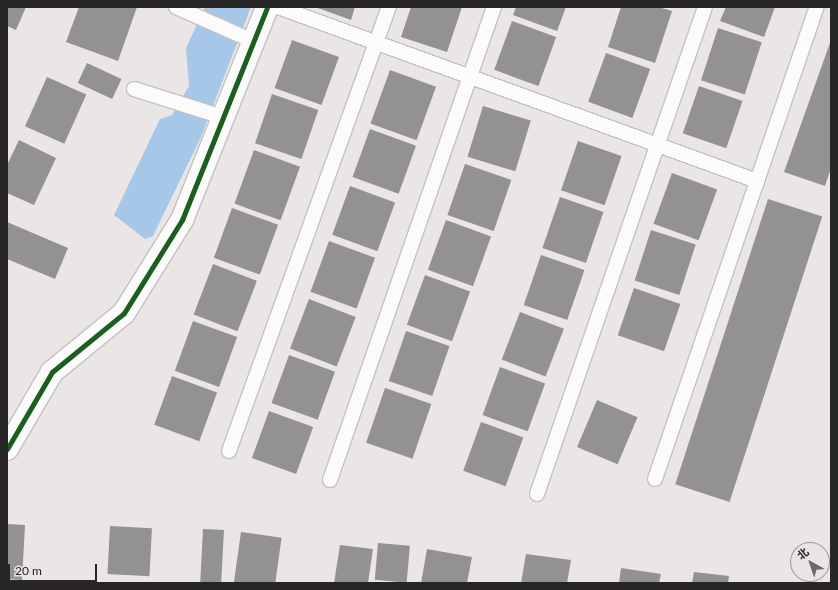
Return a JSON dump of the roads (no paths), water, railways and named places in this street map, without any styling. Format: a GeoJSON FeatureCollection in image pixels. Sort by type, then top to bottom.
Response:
{"type":"FeatureCollection","features":[{"type":"Feature","properties":{"kind":"street"},"geometry":{"type":"LineString","coordinates":[[7,449],[52,372],[124,312],[182,220],[266,7]]}},
{"type":"Feature","properties":{"kind":"lane"},"geometry":{"type":"LineString","coordinates":[[176,7],[253,41]]}},
{"type":"Feature","properties":{"kind":"lane"},"geometry":{"type":"LineString","coordinates":[[278,7],[757,181]]}},
{"type":"Feature","properties":{"kind":"lane"},"geometry":{"type":"LineString","coordinates":[[229,451],[389,7]]}},
{"type":"Feature","properties":{"kind":"lane"},"geometry":{"type":"LineString","coordinates":[[330,480],[494,7]]}},
{"type":"Feature","properties":{"kind":"lane"},"geometry":{"type":"LineString","coordinates":[[537,494],[704,7]]}},
{"type":"Feature","properties":{"kind":"lane"},"geometry":{"type":"LineString","coordinates":[[655,479],[817,7]]}},
{"type":"Feature","properties":{"kind":"lane"},"geometry":{"type":"LineString","coordinates":[[134,89],[223,117]]}},
{"type":"Feature","properties":{"kind":"water"},"geometry":{"type":"Polygon","coordinates":[[[205,7],[251,7],[201,137],[153,236],[145,239],[114,215],[160,119],[172,115],[189,86],[186,48],[205,7]]]}}]}
